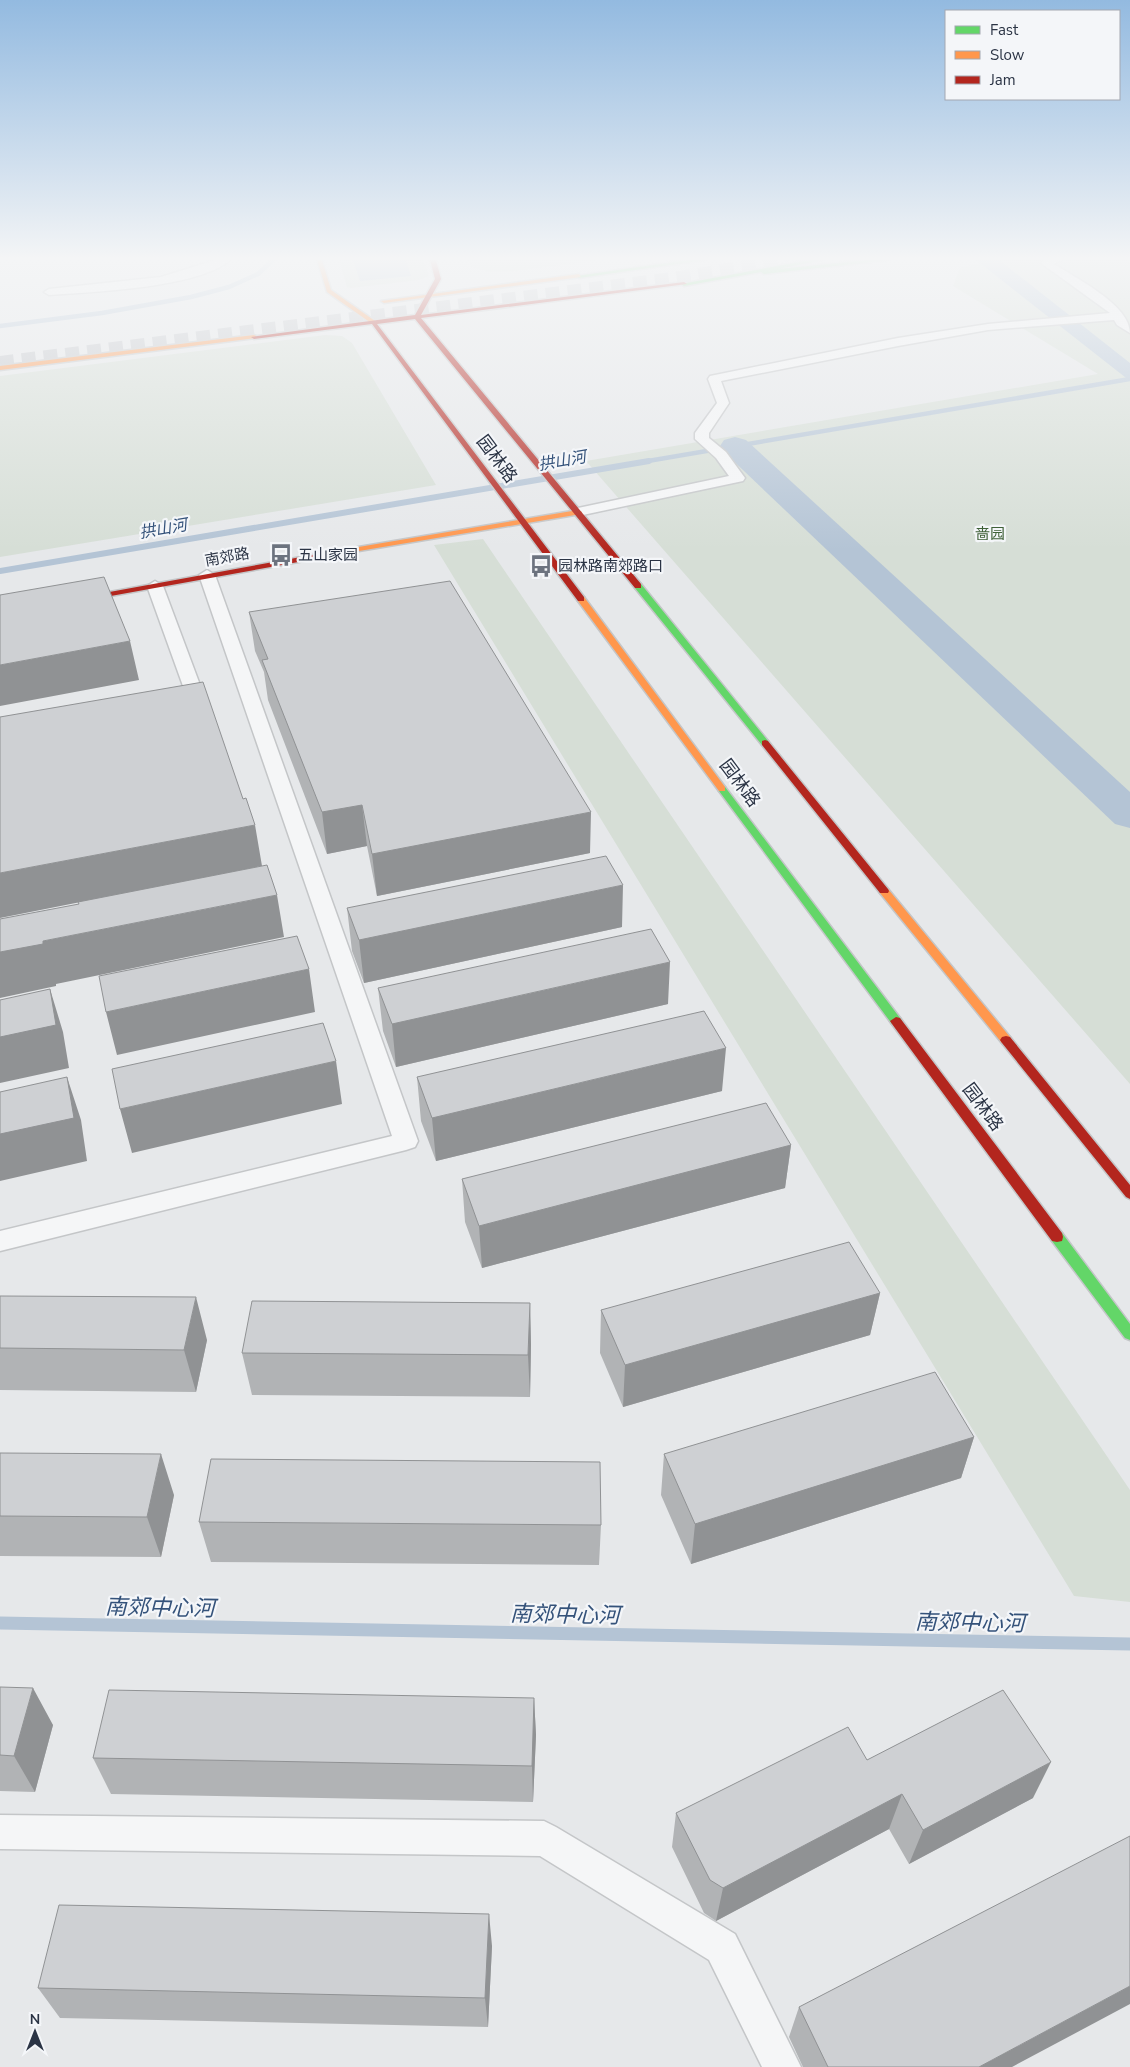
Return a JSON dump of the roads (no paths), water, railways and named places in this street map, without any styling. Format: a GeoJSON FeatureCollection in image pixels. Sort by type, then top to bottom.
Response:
{"type":"FeatureCollection","features":[{"type":"Feature","properties":{"kind":"main road"},"geometry":{"type":"LineString","coordinates":[[0,368],[94,356]]}},
{"type":"Feature","properties":{"kind":"main road","name":"园林路"},"geometry":{"type":"LineString","coordinates":[[399,356],[1130,1334]]}},
{"type":"Feature","properties":{"kind":"main road","name":"园林路"},"geometry":{"type":"LineString","coordinates":[[450,356],[578,512],[1130,1194]]}},
{"type":"Feature","properties":{"kind":"main road","name":"南郊路"},"geometry":{"type":"LineString","coordinates":[[0,614],[207,575],[578,512]]}},
{"type":"Feature","properties":{"kind":"street"},"geometry":{"type":"LineString","coordinates":[[578,512],[738,478],[721,455],[702,439],[702,433],[723,403],[714,379],[826,356]]}},
{"type":"Feature","properties":{"kind":"street"},"geometry":{"type":"LineString","coordinates":[[0,1241],[406,1141],[207,575]]}},
{"type":"Feature","properties":{"kind":"street"},"geometry":{"type":"LineString","coordinates":[[155,586],[197,701],[167,706]]}},
{"type":"Feature","properties":{"kind":"street"},"geometry":{"type":"LineString","coordinates":[[0,1832],[544,1839],[722,1947],[782,2067]]}},
{"type":"Feature","properties":{"kind":"water"},"geometry":{"type":"Polygon","coordinates":[[[1099,356],[1122,356],[1130,363],[1130,381],[1099,356]]]}},
{"type":"Feature","properties":{"kind":"waterway","name":"拱山河"},"geometry":{"type":"LineString","coordinates":[[642,462],[1130,379]]}},
{"type":"Feature","properties":{"kind":"waterway"},"geometry":{"type":"LineString","coordinates":[[735,446],[1130,815]]}},
{"type":"Feature","properties":{"kind":"waterway","name":"拱山河"},"geometry":{"type":"LineString","coordinates":[[0,571],[649,461]]}},
{"type":"Feature","properties":{"kind":"waterway","name":"南郊中心河"},"geometry":{"type":"LineString","coordinates":[[0,1623],[1130,1644]]}},
{"type":"Feature","properties":{"kind":"tunnel"},"geometry":{"type":"LineString","coordinates":[[0,363],[52,356]]}},
{"type":"Feature","properties":{"kind":"place","name":"五山家园"},"geometry":{"type":"Point","coordinates":[281,555]}},
{"type":"Feature","properties":{"kind":"place","name":"园林路南郊路口"},"geometry":{"type":"Point","coordinates":[541,566]}},
{"type":"Feature","properties":{"kind":"park label","name":"啬园"},"geometry":{"type":"Point","coordinates":[990,534]}}]}
